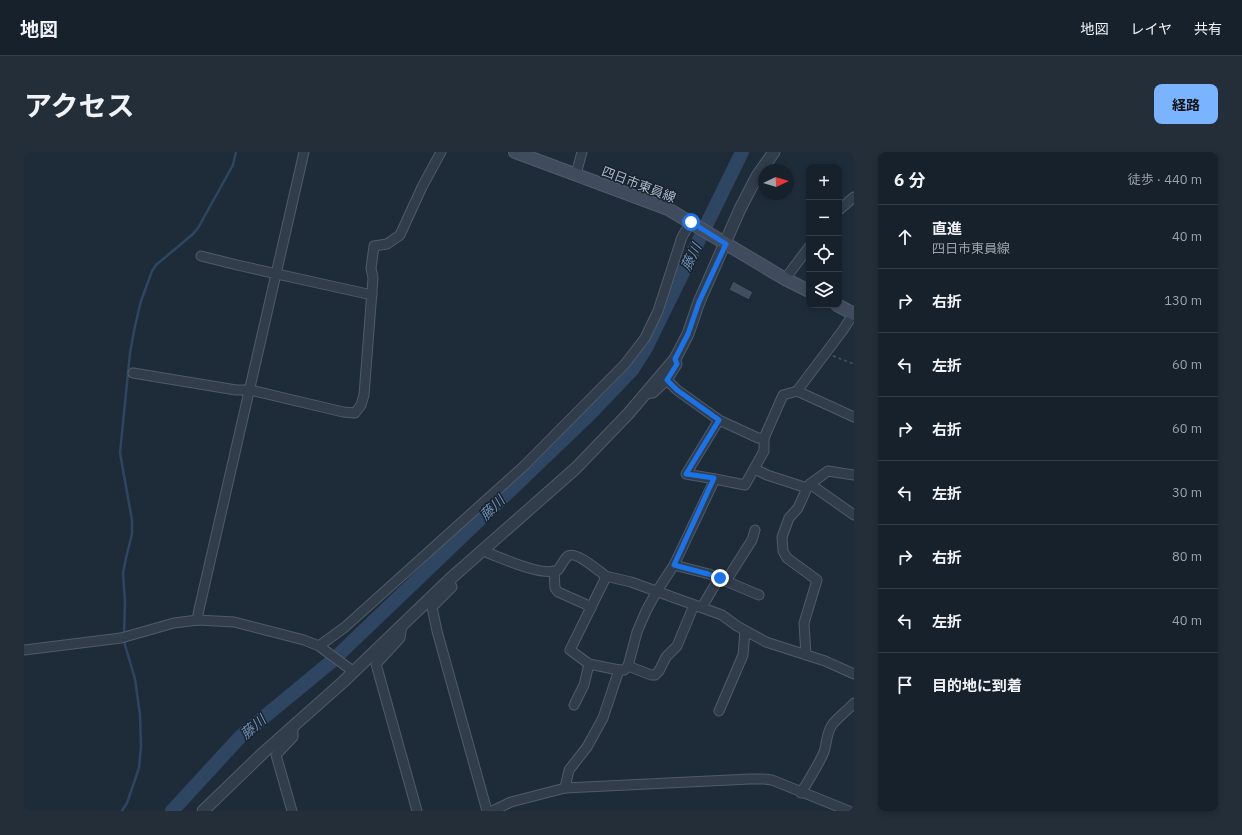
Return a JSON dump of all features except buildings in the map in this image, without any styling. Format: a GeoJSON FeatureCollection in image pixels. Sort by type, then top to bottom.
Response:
{"type":"FeatureCollection","features":[{"type":"Feature","properties":{"kind":"main road","name":"四日市東員線"},"geometry":{"type":"LineString","coordinates":[[515,152],[668,209],[716,236],[726,244],[785,279],[806,290]]}},
{"type":"Feature","properties":{"kind":"main road"},"geometry":{"type":"LineString","coordinates":[[842,308],[854,314]]}},
{"type":"Feature","properties":{"kind":"street"},"geometry":{"type":"LineString","coordinates":[[198,620],[198,614],[304,152]]}},
{"type":"Feature","properties":{"kind":"street"},"geometry":{"type":"LineString","coordinates":[[133,373],[236,390],[250,390],[343,412],[355,413],[361,405],[364,395],[373,278],[371,268],[374,246],[387,244],[400,235],[422,186],[441,152]]}},
{"type":"Feature","properties":{"kind":"street"},"geometry":{"type":"LineString","coordinates":[[576,174],[582,152]]}},
{"type":"Feature","properties":{"kind":"street"},"geometry":{"type":"LineString","coordinates":[[204,811],[263,753],[293,728],[351,671],[449,580],[576,468],[628,414],[675,359],[688,334],[699,302],[740,210],[757,176],[774,152]]}},
{"type":"Feature","properties":{"kind":"street"},"geometry":{"type":"LineString","coordinates":[[842,207],[854,197]]}},
{"type":"Feature","properties":{"kind":"street"},"geometry":{"type":"LineString","coordinates":[[322,648],[524,466],[625,364],[645,338],[658,311],[682,237],[694,224]]}},
{"type":"Feature","properties":{"kind":"street"},"geometry":{"type":"LineString","coordinates":[[785,279],[806,250]]}},
{"type":"Feature","properties":{"kind":"street"},"geometry":{"type":"LineString","coordinates":[[200,256],[372,295]]}},
{"type":"Feature","properties":{"kind":"street"},"geometry":{"type":"LineString","coordinates":[[719,420],[686,474],[745,485],[764,452],[764,438],[783,395],[797,391],[854,314]]}},
{"type":"Feature","properties":{"kind":"street"},"geometry":{"type":"LineString","coordinates":[[645,394],[653,393],[667,380],[677,364],[675,359]]}},
{"type":"Feature","properties":{"kind":"street"},"geometry":{"type":"LineString","coordinates":[[667,380],[677,390],[719,420],[758,438],[764,438]]}},
{"type":"Feature","properties":{"kind":"street"},"geometry":{"type":"LineString","coordinates":[[797,391],[854,417]]}},
{"type":"Feature","properties":{"kind":"street"},"geometry":{"type":"LineString","coordinates":[[755,470],[767,475],[808,486],[854,515]]}},
{"type":"Feature","properties":{"kind":"street"},"geometry":{"type":"LineString","coordinates":[[806,655],[804,623],[817,580],[788,558],[783,551],[782,537],[789,518],[798,508],[808,486],[828,471],[854,475]]}},
{"type":"Feature","properties":{"kind":"street"},"geometry":{"type":"LineString","coordinates":[[565,788],[569,770],[587,747],[603,718],[637,632],[657,591],[674,565],[714,478]]}},
{"type":"Feature","properties":{"kind":"street"},"geometry":{"type":"LineString","coordinates":[[605,576],[604,582],[570,650],[589,664],[623,668],[655,675],[659,672],[666,657],[677,646],[698,606],[723,580],[752,540],[755,530]]}},
{"type":"Feature","properties":{"kind":"street"},"geometry":{"type":"LineString","coordinates":[[484,550],[488,553],[534,569],[554,571],[558,570],[568,556],[578,556],[602,572],[605,576],[631,582],[722,615],[766,642],[825,661],[854,674]]}},
{"type":"Feature","properties":{"kind":"street"},"geometry":{"type":"LineString","coordinates":[[674,565],[708,574],[759,595]]}},
{"type":"Feature","properties":{"kind":"street"},"geometry":{"type":"LineString","coordinates":[[554,571],[555,588],[558,592],[585,604],[590,608]]}},
{"type":"Feature","properties":{"kind":"street"},"geometry":{"type":"LineString","coordinates":[[449,580],[452,587],[432,607],[439,638],[487,811]]}},
{"type":"Feature","properties":{"kind":"street"},"geometry":{"type":"LineString","coordinates":[[24,650],[124,638],[174,623],[198,620],[234,622],[304,640],[322,648],[351,671]]}},
{"type":"Feature","properties":{"kind":"street"},"geometry":{"type":"LineString","coordinates":[[402,625],[400,638],[376,664],[417,811]]}},
{"type":"Feature","properties":{"kind":"street"},"geometry":{"type":"LineString","coordinates":[[719,711],[743,655],[745,630]]}},
{"type":"Feature","properties":{"kind":"street"},"geometry":{"type":"LineString","coordinates":[[574,705],[584,684],[589,664]]}},
{"type":"Feature","properties":{"kind":"street"},"geometry":{"type":"LineString","coordinates":[[801,793],[809,778],[818,766],[825,750],[826,739],[831,727],[854,703]]}},
{"type":"Feature","properties":{"kind":"street"},"geometry":{"type":"LineString","coordinates":[[292,811],[276,755],[293,737],[293,728]]}},
{"type":"Feature","properties":{"kind":"street"},"geometry":{"type":"LineString","coordinates":[[492,811],[512,802],[565,788],[750,778],[772,780],[801,793],[849,811]]}},
{"type":"Feature","properties":{"kind":"path"},"geometry":{"type":"LineString","coordinates":[[826,352],[829,355],[854,364]]}},
{"type":"Feature","properties":{"kind":"waterway"},"geometry":{"type":"LineString","coordinates":[[124,634],[125,602],[123,573],[132,534],[132,520],[120,453],[130,353],[135,326],[141,301],[152,271],[156,265],[198,228],[233,165],[236,152]]}},
{"type":"Feature","properties":{"kind":"waterway","name":"藤川"},"geometry":{"type":"LineString","coordinates":[[172,811],[240,737],[332,661],[590,414],[632,370],[646,348],[742,152]]}},
{"type":"Feature","properties":{"kind":"waterway"},"geometry":{"type":"LineString","coordinates":[[122,811],[127,803],[139,768],[141,747],[140,715],[135,679],[125,645],[125,639]]}},
{"type":"Feature","properties":{"kind":"route"},"geometry":{"type":"LineString","coordinates":[[691,222],[716,236],[726,244],[699,302],[688,334],[675,359],[677,364],[667,380],[677,390],[719,420],[686,474],[714,478],[712,486],[674,565],[720,578]]}}]}
